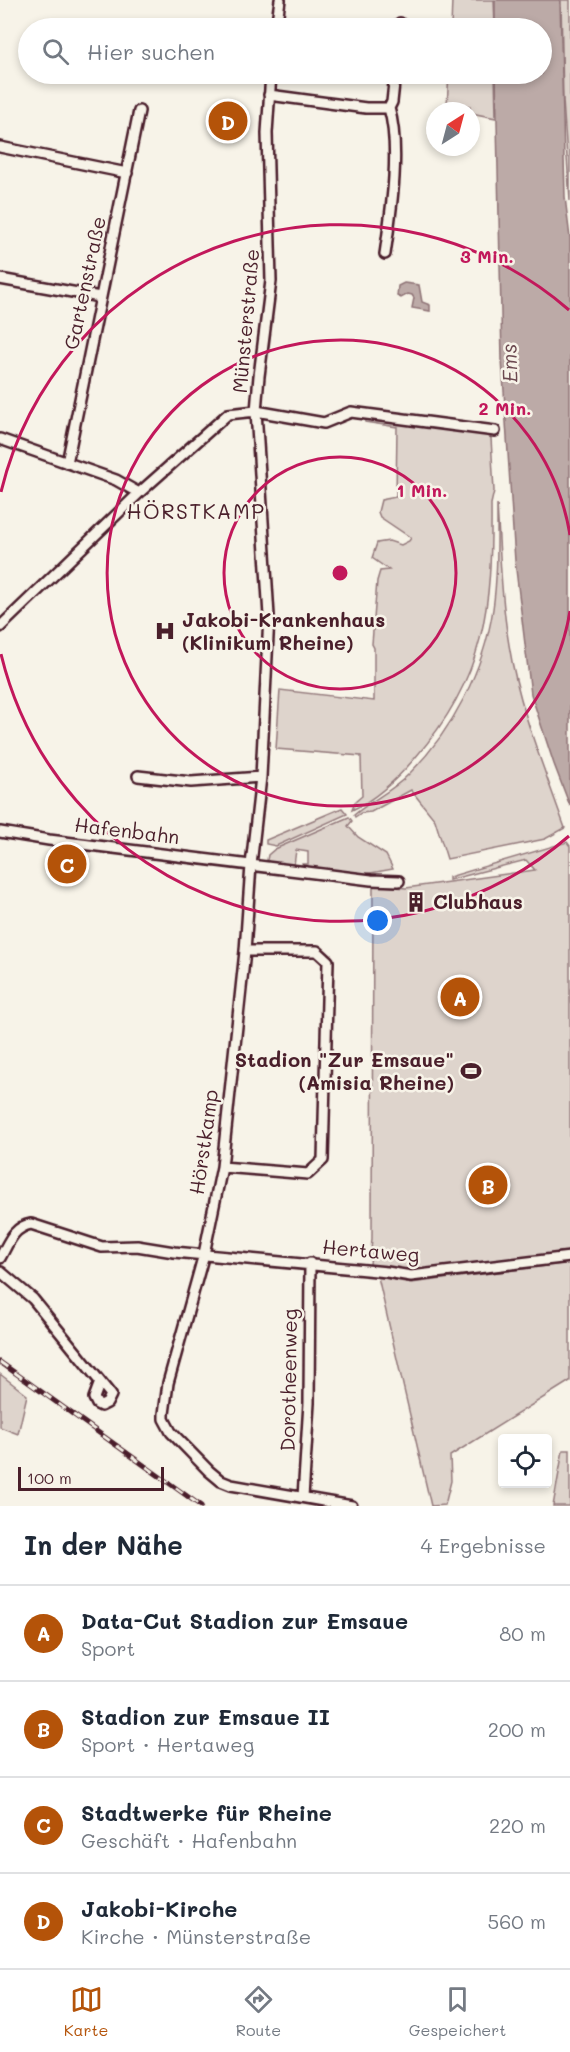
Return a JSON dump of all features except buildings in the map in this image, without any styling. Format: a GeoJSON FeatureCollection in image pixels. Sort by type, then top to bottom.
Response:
{"type":"FeatureCollection","features":[{"type":"Feature","properties":{"kind":"street"},"geometry":{"type":"LineString","coordinates":[[277,18],[280,0]]}},
{"type":"Feature","properties":{"kind":"street","name":"Münsterstraße"},"geometry":{"type":"LineString","coordinates":[[0,627],[139,493],[228,414],[256,411],[271,281],[267,133],[270,84]]}},
{"type":"Feature","properties":{"kind":"street"},"geometry":{"type":"LineString","coordinates":[[385,254],[391,202],[394,139],[389,108],[394,84]]}},
{"type":"Feature","properties":{"kind":"street"},"geometry":{"type":"LineString","coordinates":[[269,95],[366,108],[389,108]]}},
{"type":"Feature","properties":{"kind":"street","name":"Gartenstraße"},"geometry":{"type":"LineString","coordinates":[[67,463],[139,111]]}},
{"type":"Feature","properties":{"kind":"street"},"geometry":{"type":"LineString","coordinates":[[0,147],[127,173]]}},
{"type":"Feature","properties":{"kind":"street"},"geometry":{"type":"LineString","coordinates":[[0,279],[100,297]]}},
{"type":"Feature","properties":{"kind":"street"},"geometry":{"type":"LineString","coordinates":[[256,411],[324,423],[351,412],[495,430]]}},
{"type":"Feature","properties":{"kind":"street","name":"Hörstkamp"},"geometry":{"type":"LineString","coordinates":[[256,411],[269,616],[261,777],[222,1167],[204,1254],[168,1383],[164,1419],[171,1432],[221,1481],[231,1485],[303,1497]]}},
{"type":"Feature","properties":{"kind":"street"},"geometry":{"type":"LineString","coordinates":[[0,439],[116,480],[139,493]]}},
{"type":"Feature","properties":{"kind":"street"},"geometry":{"type":"LineString","coordinates":[[138,776],[191,782],[261,777]]}},
{"type":"Feature","properties":{"kind":"street","name":"Hafenbahn"},"geometry":{"type":"LineString","coordinates":[[0,832],[251,865]]}},
{"type":"Feature","properties":{"kind":"street"},"geometry":{"type":"LineString","coordinates":[[251,865],[371,880],[399,881]]}},
{"type":"Feature","properties":{"kind":"street"},"geometry":{"type":"LineString","coordinates":[[222,1167],[308,1174],[323,1160],[328,961],[317,951],[245,951]]}},
{"type":"Feature","properties":{"kind":"street","name":"Hertaweg"},"geometry":{"type":"LineString","coordinates":[[0,1259],[15,1232],[31,1224],[102,1247],[136,1246],[174,1252],[309,1263],[411,1276],[570,1257]]}},
{"type":"Feature","properties":{"kind":"street"},"geometry":{"type":"LineString","coordinates":[[0,1259],[4,1265],[0,1272],[33,1299],[100,1382]]}},
{"type":"Feature","properties":{"kind":"street","name":"Dorotheenweg"},"geometry":{"type":"LineString","coordinates":[[303,1497],[309,1403],[309,1263]]}},
{"type":"Feature","properties":{"kind":"street"},"geometry":{"type":"LineString","coordinates":[[303,1497],[352,1506]]}},
{"type":"Feature","properties":{"kind":"shaded area"},"geometry":{"type":"Polygon","coordinates":[[[452,0],[494,0],[495,18],[451,18],[452,0]]]}},
{"type":"Feature","properties":{"kind":"shaded area"},"geometry":{"type":"Polygon","coordinates":[[[561,0],[570,0],[570,201],[563,100],[561,0]]]}},
{"type":"Feature","properties":{"kind":"shaded area"},"geometry":{"type":"Polygon","coordinates":[[[448,84],[495,84],[496,118],[480,115],[480,102],[447,102],[448,84]]]}},
{"type":"Feature","properties":{"kind":"shaded area"},"geometry":{"type":"Polygon","coordinates":[[[364,417],[487,434],[491,438],[494,491],[491,504],[490,575],[486,608],[471,669],[439,728],[415,758],[386,787],[370,800],[352,810],[355,802],[362,796],[361,756],[276,749],[280,690],[374,701],[374,648],[372,644],[377,581],[380,571],[389,570],[372,558],[377,543],[389,541],[401,545],[411,538],[380,517],[378,512],[381,500],[396,497],[397,427],[365,422],[364,417]]]}},
{"type":"Feature","properties":{"kind":"shaded area"},"geometry":{"type":"Polygon","coordinates":[[[497,504],[504,610],[513,668],[533,738],[565,828],[545,839],[447,859],[435,820],[411,790],[371,812],[361,813],[355,817],[354,815],[403,780],[425,757],[452,719],[474,677],[489,632],[495,596],[497,504]]]}},
{"type":"Feature","properties":{"kind":"shaded area"},"geometry":{"type":"Polygon","coordinates":[[[342,808],[347,814],[276,846],[266,844],[266,840],[342,808]]]}},
{"type":"Feature","properties":{"kind":"shaded area"},"geometry":{"type":"Polygon","coordinates":[[[349,817],[352,821],[348,826],[358,837],[386,855],[393,869],[365,874],[302,866],[302,864],[308,864],[308,852],[296,850],[294,865],[271,863],[267,860],[268,855],[275,849],[349,817]]]}},
{"type":"Feature","properties":{"kind":"shaded area","name":"Stadion \"Zur Emsaue\" (Amisia Rheine)"},"geometry":{"type":"Polygon","coordinates":[[[567,842],[570,846],[570,1254],[460,1268],[414,1271],[370,1265],[373,885],[406,888],[535,870],[526,860],[449,880],[449,877],[567,842]]]}},
{"type":"Feature","properties":{"kind":"shaded area"},"geometry":{"type":"Polygon","coordinates":[[[570,1263],[570,1381],[450,1456],[451,1481],[445,1505],[431,1506],[378,1277],[411,1283],[570,1263]]]}},
{"type":"Feature","properties":{"kind":"shaded area"},"geometry":{"type":"Polygon","coordinates":[[[0,1374],[27,1395],[18,1434],[0,1427],[0,1374]]]}},
{"type":"Feature","properties":{"kind":"shaded area"},"geometry":{"type":"Polygon","coordinates":[[[563,1450],[570,1450],[570,1506],[553,1506],[563,1450]]]}},
{"type":"Feature","properties":{"kind":"water","name":"Ems"},"geometry":{"type":"Polygon","coordinates":[[[495,0],[560,0],[565,197],[570,238],[570,806],[531,694],[515,561],[502,360],[496,84],[552,84],[552,18],[495,18],[495,0]]]}},
{"type":"Feature","properties":{"kind":"water"},"geometry":{"type":"Polygon","coordinates":[[[404,283],[419,285],[422,302],[430,305],[430,311],[412,308],[414,298],[412,295],[408,294],[401,298],[397,296],[398,286],[404,283]]]}},
{"type":"Feature","properties":{"kind":"railway"},"geometry":{"type":"LineString","coordinates":[[0,1362],[201,1506]]}},
{"type":"Feature","properties":{"kind":"place","name":"Jakobi-Kirche"},"geometry":{"type":"Point","coordinates":[228,121]}},
{"type":"Feature","properties":{"kind":"place","name":"Jakobi-Krankenhaus (Klinikum Rheine)"},"geometry":{"type":"Point","coordinates":[165,631]}},
{"type":"Feature","properties":{"kind":"place","name":"Stadtwerke für Rheine"},"geometry":{"type":"Point","coordinates":[67,864]}},
{"type":"Feature","properties":{"kind":"place","name":"Clubhaus"},"geometry":{"type":"Point","coordinates":[416,902]}},
{"type":"Feature","properties":{"kind":"place","name":"Data-Cut Stadion zur Emsaue"},"geometry":{"type":"Point","coordinates":[460,997]}},
{"type":"Feature","properties":{"kind":"place","name":"Stadion \"Zur Emsaue\" (Amisia Rheine)"},"geometry":{"type":"Point","coordinates":[471,1071]}},
{"type":"Feature","properties":{"kind":"place","name":"Stadion zur Emsaue II"},"geometry":{"type":"Point","coordinates":[488,1185]}},
{"type":"Feature","properties":{"kind":"district","name":"HÖRSTKAMP"},"geometry":{"type":"Point","coordinates":[196,512]}}]}
